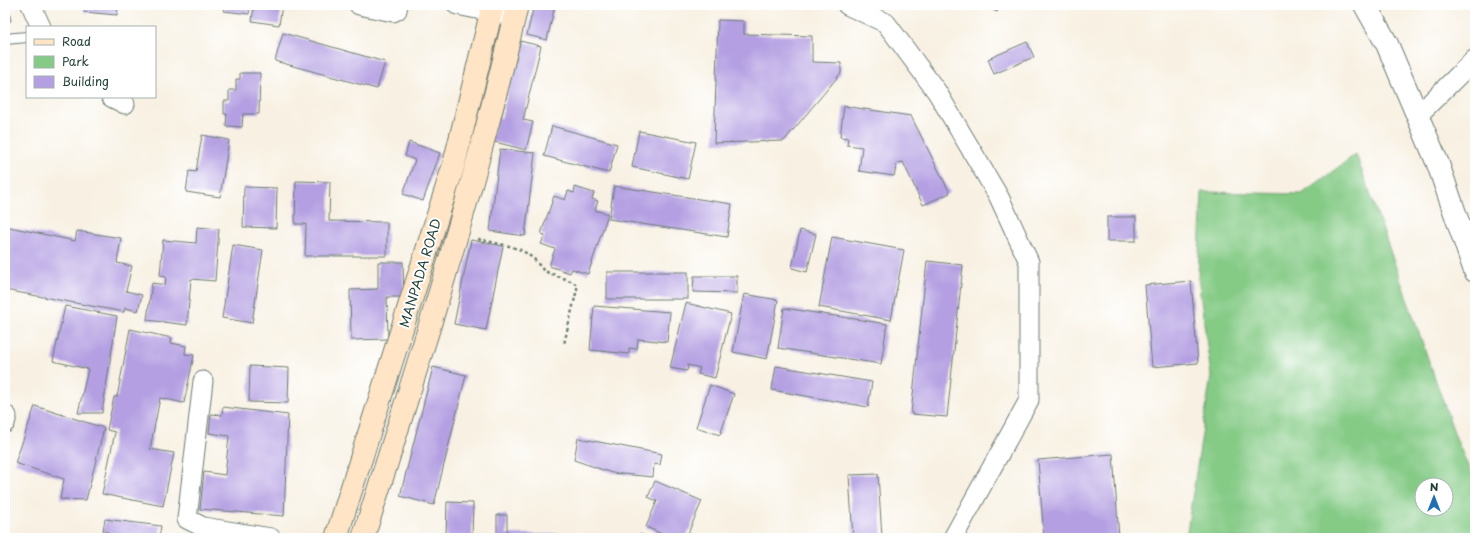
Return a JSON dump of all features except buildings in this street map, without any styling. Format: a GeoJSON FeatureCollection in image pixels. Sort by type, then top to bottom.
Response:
{"type":"FeatureCollection","features":[{"type":"Feature","properties":{"kind":"main road","name":"MANPADA ROAD"},"geometry":{"type":"LineString","coordinates":[[363,538],[422,351],[456,234],[464,168],[492,8]]}},
{"type":"Feature","properties":{"kind":"main road","name":"MANPADA ROAD"},"geometry":{"type":"LineString","coordinates":[[336,538],[434,229],[464,168],[515,11]]}},
{"type":"Feature","properties":{"kind":"main road"},"geometry":{"type":"LineString","coordinates":[[434,229],[456,234]]}},
{"type":"Feature","properties":{"kind":"main road"},"geometry":{"type":"LineString","coordinates":[[398,342],[422,351]]}},
{"type":"Feature","properties":{"kind":"street"},"geometry":{"type":"LineString","coordinates":[[31,5],[40,26]]}},
{"type":"Feature","properties":{"kind":"street"},"geometry":{"type":"LineString","coordinates":[[359,5],[393,12],[397,10],[398,5]]}},
{"type":"Feature","properties":{"kind":"street"},"geometry":{"type":"LineString","coordinates":[[457,5],[515,11]]}},
{"type":"Feature","properties":{"kind":"street"},"geometry":{"type":"LineString","coordinates":[[847,5],[886,23],[937,92],[999,197],[1029,262],[1029,400],[953,538]]}},
{"type":"Feature","properties":{"kind":"street"},"geometry":{"type":"LineString","coordinates":[[1365,5],[1387,44],[1438,164],[1475,271]]}},
{"type":"Feature","properties":{"kind":"street"},"geometry":{"type":"LineString","coordinates":[[1417,116],[1475,59]]}},
{"type":"Feature","properties":{"kind":"street"},"geometry":{"type":"LineString","coordinates":[[203,381],[187,519],[203,527],[271,538]]}},
{"type":"Feature","properties":{"kind":"lane"},"geometry":{"type":"LineString","coordinates":[[5,39],[26,37]]}},
{"type":"Feature","properties":{"kind":"path"},"geometry":{"type":"LineString","coordinates":[[456,234],[509,246],[523,251],[534,259],[544,271],[577,285],[564,344]]}},
{"type":"Feature","properties":{"kind":"green space"},"geometry":{"type":"Polygon","coordinates":[[[1356,154],[1457,441],[1475,482],[1475,538],[1186,538],[1211,376],[1198,277],[1202,192],[1302,194],[1356,154]]]}}]}
